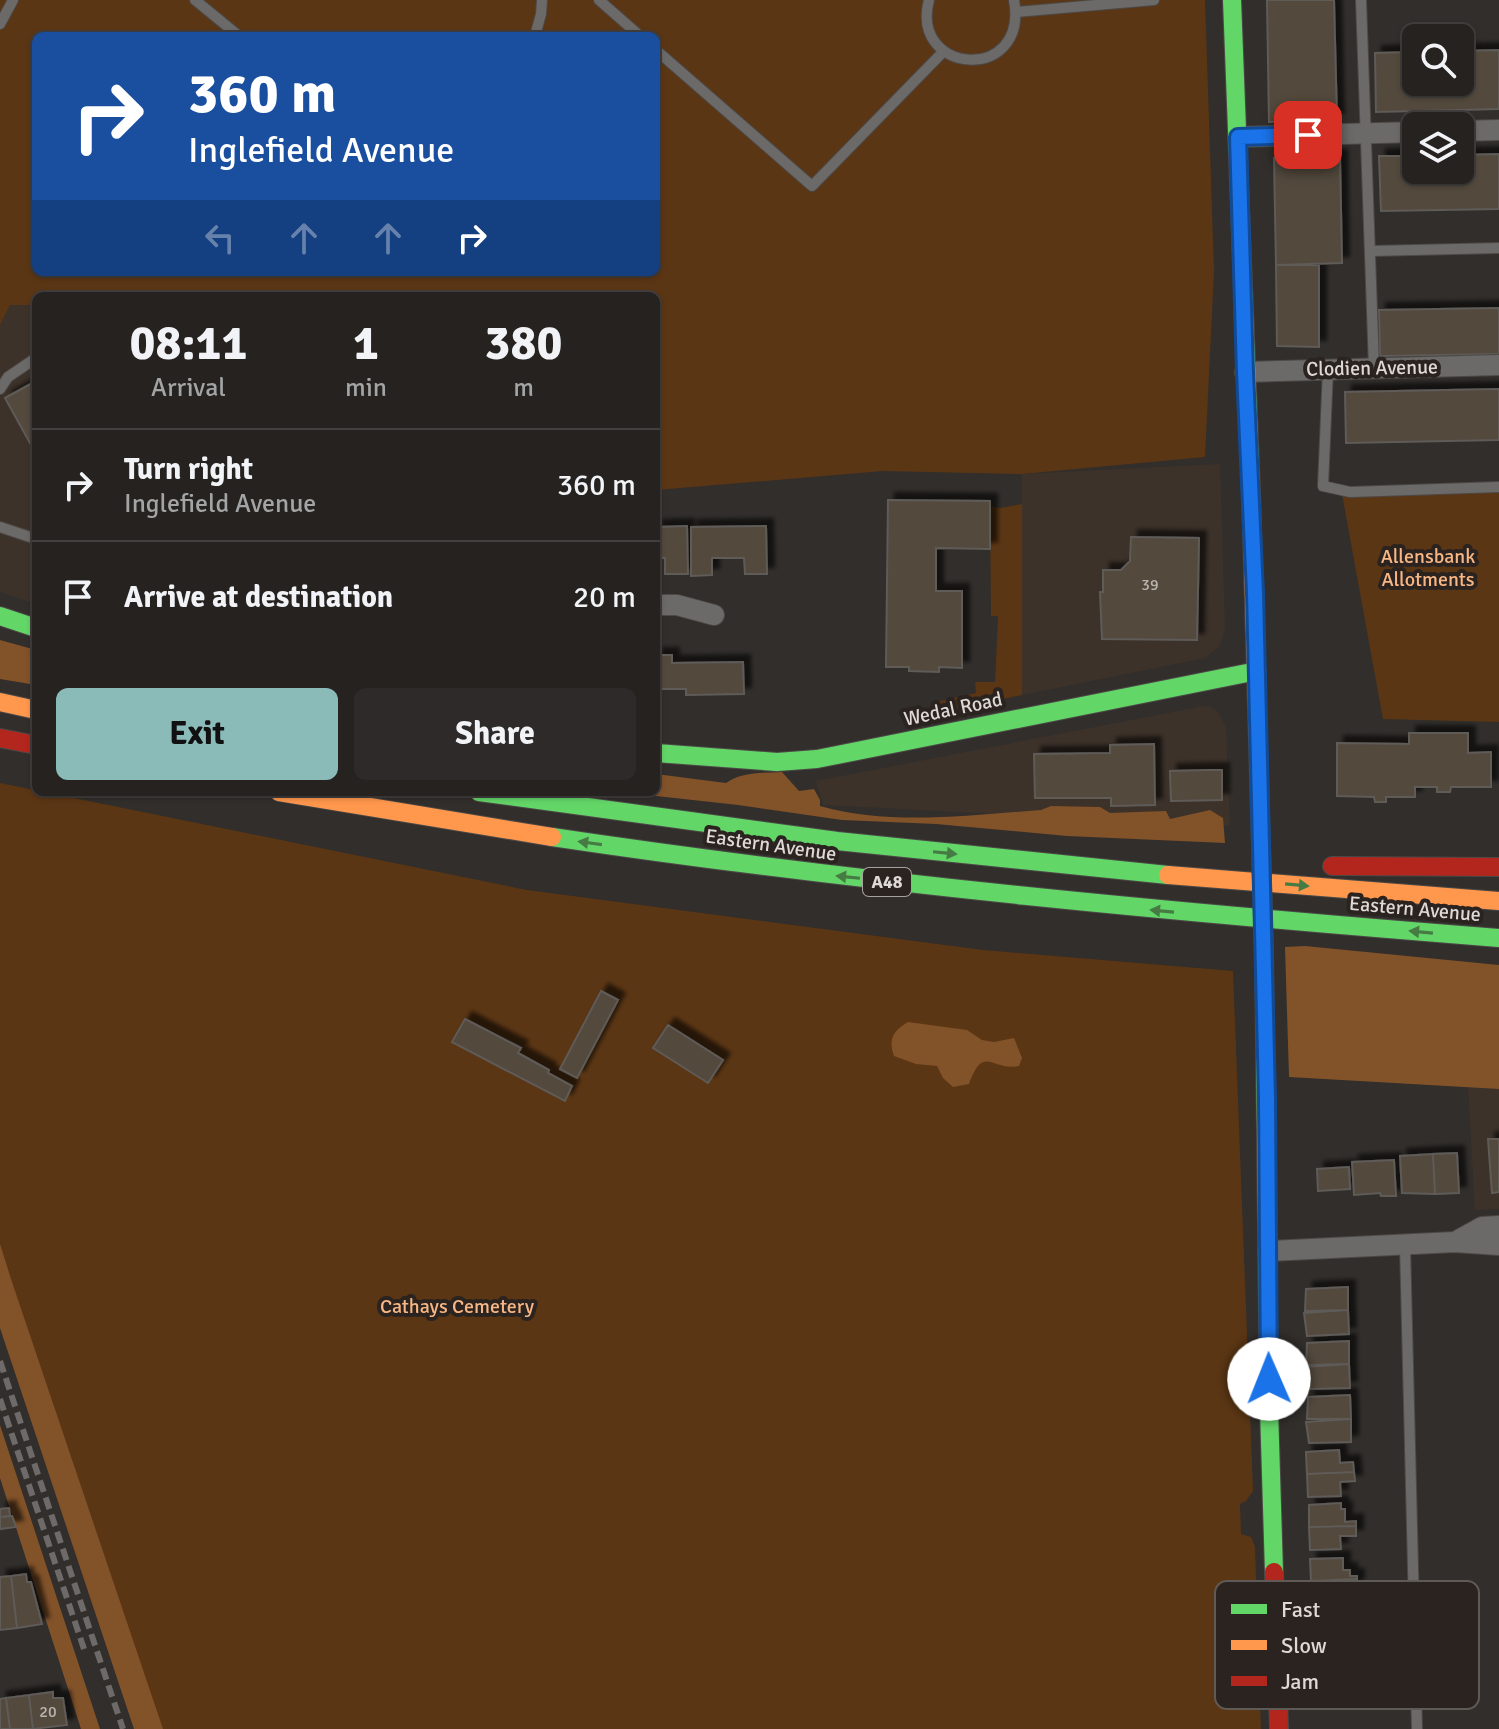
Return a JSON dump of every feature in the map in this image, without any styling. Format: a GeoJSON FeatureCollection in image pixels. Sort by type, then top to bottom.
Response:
{"type":"FeatureCollection","features":[{"type":"Feature","properties":{"kind":"main road"},"geometry":{"type":"LineString","coordinates":[[1232,0],[1245,372],[1253,502],[1275,1581]]}},
{"type":"Feature","properties":{"kind":"main road"},"geometry":{"type":"LineString","coordinates":[[0,616],[32,627]]}},
{"type":"Feature","properties":{"kind":"main road","name":"Wedal Road"},"geometry":{"type":"LineString","coordinates":[[660,753],[777,762],[817,759],[1257,671]]}},
{"type":"Feature","properties":{"kind":"main road"},"geometry":{"type":"LineString","coordinates":[[0,702],[32,709]]}},
{"type":"Feature","properties":{"kind":"main road"},"geometry":{"type":"LineString","coordinates":[[0,738],[32,744]]}},
{"type":"Feature","properties":{"kind":"main road","name":"Eastern Avenue"},"geometry":{"type":"LineString","coordinates":[[302,796],[499,830],[831,875],[1129,908],[1499,938]]}},
{"type":"Feature","properties":{"kind":"main road","name":"Eastern Avenue"},"geometry":{"type":"LineString","coordinates":[[508,796],[837,841],[1107,870],[1499,901]]}},
{"type":"Feature","properties":{"kind":"main road"},"geometry":{"type":"LineString","coordinates":[[1107,870],[1198,861],[1285,864]]}},
{"type":"Feature","properties":{"kind":"main road"},"geometry":{"type":"LineString","coordinates":[[1315,865],[1499,867]]}},
{"type":"Feature","properties":{"kind":"main road"},"geometry":{"type":"LineString","coordinates":[[1279,1709],[1279,1729]]}},
{"type":"Feature","properties":{"kind":"street"},"geometry":{"type":"LineString","coordinates":[[1474,131],[1499,130]]}},
{"type":"Feature","properties":{"kind":"street"},"geometry":{"type":"LineString","coordinates":[[1238,137],[1402,132]]}},
{"type":"Feature","properties":{"kind":"street","name":"Clodien Avenue"},"geometry":{"type":"LineString","coordinates":[[1245,372],[1499,365]]}},
{"type":"Feature","properties":{"kind":"street"},"geometry":{"type":"LineString","coordinates":[[660,605],[677,605],[714,615]]}},
{"type":"Feature","properties":{"kind":"street"},"geometry":{"type":"LineString","coordinates":[[1455,1242],[1482,1227],[1499,1226]]}},
{"type":"Feature","properties":{"kind":"street"},"geometry":{"type":"LineString","coordinates":[[1268,1251],[1455,1242],[1499,1245]]}},
{"type":"Feature","properties":{"kind":"lane"},"geometry":{"type":"LineString","coordinates":[[0,24],[13,0]]}},
{"type":"Feature","properties":{"kind":"lane"},"geometry":{"type":"LineString","coordinates":[[195,0],[234,32]]}},
{"type":"Feature","properties":{"kind":"lane"},"geometry":{"type":"LineString","coordinates":[[536,32],[542,0]]}},
{"type":"Feature","properties":{"kind":"lane"},"geometry":{"type":"LineString","coordinates":[[599,0],[635,32]]}},
{"type":"Feature","properties":{"kind":"lane"},"geometry":{"type":"LineString","coordinates":[[929,0],[927,25],[930,36],[943,52],[963,60],[991,57],[1009,41],[1015,26],[1014,0]]}},
{"type":"Feature","properties":{"kind":"lane"},"geometry":{"type":"LineString","coordinates":[[1016,12],[1154,0]]}},
{"type":"Feature","properties":{"kind":"lane"},"geometry":{"type":"LineString","coordinates":[[1361,0],[1374,368]]}},
{"type":"Feature","properties":{"kind":"lane"},"geometry":{"type":"LineString","coordinates":[[660,53],[812,186],[943,52]]}},
{"type":"Feature","properties":{"kind":"lane"},"geometry":{"type":"LineString","coordinates":[[1371,251],[1499,248]]}},
{"type":"Feature","properties":{"kind":"lane"},"geometry":{"type":"LineString","coordinates":[[0,389],[8,377],[32,361]]}},
{"type":"Feature","properties":{"kind":"lane"},"geometry":{"type":"LineString","coordinates":[[1328,369],[1323,486],[1350,492],[1499,487]]}},
{"type":"Feature","properties":{"kind":"lane"},"geometry":{"type":"LineString","coordinates":[[0,527],[32,538]]}},
{"type":"Feature","properties":{"kind":"lane"},"geometry":{"type":"LineString","coordinates":[[1405,1245],[1414,1581]]}},
{"type":"Feature","properties":{"kind":"lane"},"geometry":{"type":"LineString","coordinates":[[1417,1709],[1417,1729]]}},
{"type":"Feature","properties":{"kind":"shaded area"},"geometry":{"type":"Polygon","coordinates":[[[10,305],[32,305],[32,603],[0,592],[0,325],[10,305]]]}},
{"type":"Feature","properties":{"kind":"shaded area"},"geometry":{"type":"Polygon","coordinates":[[[1220,464],[1225,629],[1220,646],[1205,658],[1022,695],[1022,474],[1220,464]]]}},
{"type":"Feature","properties":{"kind":"shaded area"},"geometry":{"type":"Polygon","coordinates":[[[0,640],[32,649],[32,684],[0,679],[0,640]]]}},
{"type":"Feature","properties":{"kind":"shaded area"},"geometry":{"type":"Polygon","coordinates":[[[1204,706],[1217,711],[1226,727],[1230,826],[823,805],[816,781],[1204,706]]]}},
{"type":"Feature","properties":{"kind":"shaded area"},"geometry":{"type":"Polygon","coordinates":[[[782,772],[799,791],[814,789],[820,806],[874,816],[957,816],[1041,810],[1051,806],[1100,807],[1110,813],[1166,811],[1170,819],[1210,810],[1223,818],[1225,843],[1067,836],[936,824],[842,820],[656,796],[660,796],[660,775],[726,783],[760,773],[782,772]]]}},
{"type":"Feature","properties":{"kind":"shaded area"},"geometry":{"type":"Polygon","coordinates":[[[1305,946],[1499,965],[1499,1089],[1289,1077],[1285,947],[1305,946]]]}},
{"type":"Feature","properties":{"kind":"shaded area"},"geometry":{"type":"Polygon","coordinates":[[[908,1022],[967,1030],[982,1040],[994,1042],[1014,1038],[1022,1058],[1019,1066],[1010,1067],[984,1062],[974,1072],[969,1084],[953,1087],[943,1078],[937,1066],[916,1064],[894,1056],[893,1036],[908,1022]]]}},
{"type":"Feature","properties":{"kind":"shaded area"},"geometry":{"type":"Polygon","coordinates":[[[1468,1087],[1499,1089],[1499,1209],[1475,1210],[1468,1087]]]}},
{"type":"Feature","properties":{"kind":"shaded area"},"geometry":{"type":"Polygon","coordinates":[[[0,1244],[163,1729],[134,1729],[0,1328],[0,1244]]]}},
{"type":"Feature","properties":{"kind":"shaded area"},"geometry":{"type":"Polygon","coordinates":[[[0,1425],[100,1729],[81,1729],[0,1478],[0,1425]]]}},
{"type":"Feature","properties":{"kind":"green space"},"geometry":{"type":"Polygon","coordinates":[[[0,0],[1205,0],[1214,271],[1205,457],[1022,474],[883,471],[660,490],[660,292],[32,292],[32,305],[10,305],[0,325],[0,0]]]}},
{"type":"Feature","properties":{"kind":"green space","name":"Allensbank Allotments"},"geometry":{"type":"Polygon","coordinates":[[[1499,487],[1499,722],[1383,719],[1342,494],[1499,487]]]}},
{"type":"Feature","properties":{"kind":"green space"},"geometry":{"type":"Polygon","coordinates":[[[1022,504],[1022,695],[939,713],[931,703],[976,693],[975,682],[995,682],[998,616],[991,616],[990,506],[1000,508],[1022,504]]]}},
{"type":"Feature","properties":{"kind":"green space","name":"Cathays Cemetery"},"geometry":{"type":"Polygon","coordinates":[[[0,783],[32,789],[32,796],[64,796],[527,890],[983,950],[1233,971],[1253,1491],[1240,1504],[1241,1534],[1251,1537],[1255,1547],[1256,1581],[1215,1581],[1215,1709],[1260,1709],[1261,1729],[153,1729],[0,1268],[0,783]]]}},
{"type":"Feature","properties":{"kind":"building"},"geometry":{"type":"Polygon","coordinates":[[[1267,0],[1334,0],[1337,120],[1269,122],[1267,0]]]}},
{"type":"Feature","properties":{"kind":"building"},"geometry":{"type":"Polygon","coordinates":[[[1499,50],[1499,109],[1376,112],[1375,53],[1402,52],[1402,96],[1474,96],[1474,51],[1499,50]]]}},
{"type":"Feature","properties":{"kind":"building"},"geometry":{"type":"Polygon","coordinates":[[[1499,154],[1499,209],[1381,211],[1379,156],[1402,156],[1402,184],[1474,184],[1474,155],[1499,154]]]}},
{"type":"Feature","properties":{"kind":"building"},"geometry":{"type":"Polygon","coordinates":[[[1340,157],[1342,263],[1276,265],[1274,158],[1340,157]]]}},
{"type":"Feature","properties":{"kind":"building"},"geometry":{"type":"Polygon","coordinates":[[[1276,265],[1319,265],[1319,347],[1277,346],[1276,265]]]}},
{"type":"Feature","properties":{"kind":"building"},"geometry":{"type":"Polygon","coordinates":[[[1499,308],[1499,354],[1380,356],[1379,310],[1499,308]]]}},
{"type":"Feature","properties":{"kind":"building"},"geometry":{"type":"Polygon","coordinates":[[[32,383],[32,447],[5,398],[32,383]]]}},
{"type":"Feature","properties":{"kind":"building"},"geometry":{"type":"Polygon","coordinates":[[[1499,389],[1499,440],[1346,443],[1345,392],[1499,389]]]}},
{"type":"Feature","properties":{"kind":"building"},"geometry":{"type":"Polygon","coordinates":[[[888,500],[990,501],[990,549],[936,548],[936,591],[962,591],[962,668],[939,667],[939,672],[886,667],[888,500]]]}},
{"type":"Feature","properties":{"kind":"building"},"geometry":{"type":"Polygon","coordinates":[[[687,526],[688,574],[665,574],[665,558],[660,558],[660,527],[687,526]]]}},
{"type":"Feature","properties":{"kind":"building"},"geometry":{"type":"Polygon","coordinates":[[[766,526],[767,574],[745,574],[744,558],[712,558],[712,575],[691,576],[691,527],[766,526]]]}},
{"type":"Feature","properties":{"kind":"building"},"geometry":{"type":"Polygon","coordinates":[[[1131,537],[1199,538],[1197,640],[1102,639],[1100,592],[1103,592],[1103,570],[1121,570],[1130,561],[1131,537]]]}},
{"type":"Feature","properties":{"kind":"building"},"geometry":{"type":"Polygon","coordinates":[[[660,655],[672,655],[672,663],[743,662],[744,694],[686,695],[686,689],[660,689],[660,655]]]}},
{"type":"Feature","properties":{"kind":"building"},"geometry":{"type":"Polygon","coordinates":[[[1409,733],[1468,733],[1468,753],[1491,752],[1491,787],[1451,787],[1450,792],[1437,792],[1437,787],[1415,787],[1415,797],[1386,797],[1386,802],[1375,802],[1374,797],[1337,796],[1337,743],[1409,744],[1409,733]]]}},
{"type":"Feature","properties":{"kind":"building"},"geometry":{"type":"Polygon","coordinates":[[[1154,744],[1155,805],[1111,806],[1111,798],[1035,798],[1034,754],[1110,753],[1110,745],[1154,744]]]}},
{"type":"Feature","properties":{"kind":"building"},"geometry":{"type":"Polygon","coordinates":[[[1222,770],[1222,800],[1171,801],[1170,771],[1222,770]]]}},
{"type":"Feature","properties":{"kind":"building"},"geometry":{"type":"Polygon","coordinates":[[[601,991],[618,1000],[577,1078],[560,1069],[601,991]]]}},
{"type":"Feature","properties":{"kind":"building"},"geometry":{"type":"Polygon","coordinates":[[[465,1019],[521,1048],[518,1053],[572,1086],[565,1101],[452,1042],[465,1019]]]}},
{"type":"Feature","properties":{"kind":"building"},"geometry":{"type":"Polygon","coordinates":[[[668,1025],[723,1060],[708,1083],[653,1048],[668,1025]]]}},
{"type":"Feature","properties":{"kind":"building"},"geometry":{"type":"Polygon","coordinates":[[[1488,1139],[1499,1139],[1499,1192],[1492,1193],[1488,1139]]]}},
{"type":"Feature","properties":{"kind":"building"},"geometry":{"type":"Polygon","coordinates":[[[1457,1153],[1459,1193],[1435,1194],[1433,1154],[1457,1153]]]}},
{"type":"Feature","properties":{"kind":"building"},"geometry":{"type":"Polygon","coordinates":[[[1433,1154],[1435,1194],[1402,1193],[1400,1156],[1433,1154]]]}},
{"type":"Feature","properties":{"kind":"building"},"geometry":{"type":"Polygon","coordinates":[[[1394,1160],[1396,1196],[1381,1196],[1380,1193],[1354,1195],[1352,1162],[1394,1160]]]}},
{"type":"Feature","properties":{"kind":"building"},"geometry":{"type":"Polygon","coordinates":[[[1349,1167],[1350,1189],[1318,1191],[1317,1169],[1349,1167]]]}},
{"type":"Feature","properties":{"kind":"building"},"geometry":{"type":"Polygon","coordinates":[[[1348,1287],[1348,1310],[1305,1311],[1306,1289],[1348,1287]]]}},
{"type":"Feature","properties":{"kind":"building"},"geometry":{"type":"Polygon","coordinates":[[[1348,1310],[1349,1334],[1307,1336],[1304,1313],[1348,1310]]]}},
{"type":"Feature","properties":{"kind":"building"},"geometry":{"type":"Polygon","coordinates":[[[1349,1341],[1349,1364],[1306,1365],[1307,1343],[1349,1341]]]}},
{"type":"Feature","properties":{"kind":"building"},"geometry":{"type":"Polygon","coordinates":[[[1349,1364],[1350,1388],[1308,1389],[1305,1367],[1349,1364]]]}},
{"type":"Feature","properties":{"kind":"building"},"geometry":{"type":"Polygon","coordinates":[[[1350,1395],[1351,1419],[1307,1419],[1308,1397],[1350,1395]]]}},
{"type":"Feature","properties":{"kind":"building"},"geometry":{"type":"Polygon","coordinates":[[[1351,1419],[1351,1442],[1309,1443],[1306,1422],[1351,1419]]]}},
{"type":"Feature","properties":{"kind":"building"},"geometry":{"type":"Polygon","coordinates":[[[1339,1450],[1340,1463],[1353,1462],[1354,1472],[1307,1474],[1306,1452],[1339,1450]]]}},
{"type":"Feature","properties":{"kind":"building"},"geometry":{"type":"Polygon","coordinates":[[[1354,1472],[1355,1481],[1340,1482],[1341,1496],[1308,1497],[1307,1474],[1354,1472]]]}},
{"type":"Feature","properties":{"kind":"building"},"geometry":{"type":"Polygon","coordinates":[[[1341,1503],[1341,1509],[1345,1509],[1345,1522],[1356,1521],[1356,1526],[1309,1527],[1309,1505],[1341,1503]]]}},
{"type":"Feature","properties":{"kind":"building"},"geometry":{"type":"Polygon","coordinates":[[[9,1508],[10,1516],[0,1517],[0,1509],[9,1508]]]}},
{"type":"Feature","properties":{"kind":"building"},"geometry":{"type":"Polygon","coordinates":[[[12,1516],[16,1527],[0,1529],[0,1517],[12,1516]]]}},
{"type":"Feature","properties":{"kind":"building"},"geometry":{"type":"Polygon","coordinates":[[[1356,1526],[1356,1536],[1340,1536],[1341,1549],[1310,1550],[1309,1527],[1356,1526]]]}},
{"type":"Feature","properties":{"kind":"building"},"geometry":{"type":"Polygon","coordinates":[[[1343,1558],[1343,1570],[1350,1570],[1350,1576],[1357,1576],[1357,1579],[1311,1581],[1310,1559],[1343,1558]]]}},
{"type":"Feature","properties":{"kind":"building"},"geometry":{"type":"Polygon","coordinates":[[[26,1574],[42,1624],[17,1628],[11,1576],[26,1574]]]}},
{"type":"Feature","properties":{"kind":"building"},"geometry":{"type":"Polygon","coordinates":[[[11,1576],[17,1628],[0,1630],[0,1577],[11,1576]]]}},
{"type":"Feature","properties":{"kind":"building"},"geometry":{"type":"Polygon","coordinates":[[[1357,1579],[1357,1581],[1311,1581],[1357,1579]]]}},
{"type":"Feature","properties":{"kind":"building"},"geometry":{"type":"Polygon","coordinates":[[[53,1692],[53,1698],[63,1698],[67,1725],[33,1729],[29,1695],[53,1692]]]}},
{"type":"Feature","properties":{"kind":"building"},"geometry":{"type":"Polygon","coordinates":[[[29,1695],[33,1729],[10,1729],[6,1698],[29,1695]]]}},
{"type":"Feature","properties":{"kind":"building"},"geometry":{"type":"Polygon","coordinates":[[[6,1698],[10,1729],[0,1729],[0,1699],[6,1698]]]}},
{"type":"Feature","properties":{"kind":"railway"},"geometry":{"type":"LineString","coordinates":[[0,1361],[123,1729]]}},
{"type":"Feature","properties":{"kind":"railway"},"geometry":{"type":"LineString","coordinates":[[0,1399],[84,1649]]}},
{"type":"Feature","properties":{"kind":"traffic: fast"},"geometry":{"type":"LineString","coordinates":[[1232,0],[1251,494]]}},
{"type":"Feature","properties":{"kind":"traffic: fast"},"geometry":{"type":"LineString","coordinates":[[0,616],[32,627]]}},
{"type":"Feature","properties":{"kind":"traffic: fast"},"geometry":{"type":"LineString","coordinates":[[660,753],[777,762],[817,759],[1257,671]]}},
{"type":"Feature","properties":{"kind":"traffic: fast"},"geometry":{"type":"LineString","coordinates":[[508,796],[837,841],[1168,875]]}},
{"type":"Feature","properties":{"kind":"traffic: fast"},"geometry":{"type":"LineString","coordinates":[[1260,812],[1264,952]]}},
{"type":"Feature","properties":{"kind":"traffic: fast"},"geometry":{"type":"LineString","coordinates":[[552,837],[788,869],[1025,896],[1499,938]]}},
{"type":"Feature","properties":{"kind":"traffic: fast"},"geometry":{"type":"LineString","coordinates":[[1264,952],[1274,1572]]}},
{"type":"Feature","properties":{"kind":"traffic: slow"},"geometry":{"type":"LineString","coordinates":[[1251,494],[1260,812]]}},
{"type":"Feature","properties":{"kind":"traffic: slow"},"geometry":{"type":"LineString","coordinates":[[0,702],[32,709]]}},
{"type":"Feature","properties":{"kind":"traffic: slow"},"geometry":{"type":"LineString","coordinates":[[303,796],[552,837]]}},
{"type":"Feature","properties":{"kind":"traffic: slow"},"geometry":{"type":"LineString","coordinates":[[1168,875],[1499,901]]}},
{"type":"Feature","properties":{"kind":"traffic: jam"},"geometry":{"type":"LineString","coordinates":[[0,738],[32,744]]}},
{"type":"Feature","properties":{"kind":"traffic: jam"},"geometry":{"type":"LineString","coordinates":[[1332,866],[1499,867]]}},
{"type":"Feature","properties":{"kind":"traffic: jam"},"geometry":{"type":"LineString","coordinates":[[1274,1572],[1274,1581]]}},
{"type":"Feature","properties":{"kind":"traffic: jam"},"geometry":{"type":"LineString","coordinates":[[1278,1709],[1279,1729]]}},
{"type":"Feature","properties":{"kind":"route"},"geometry":{"type":"LineString","coordinates":[[1269,1379],[1267,1098],[1253,502],[1245,372],[1238,137],[1308,135]]}}]}
